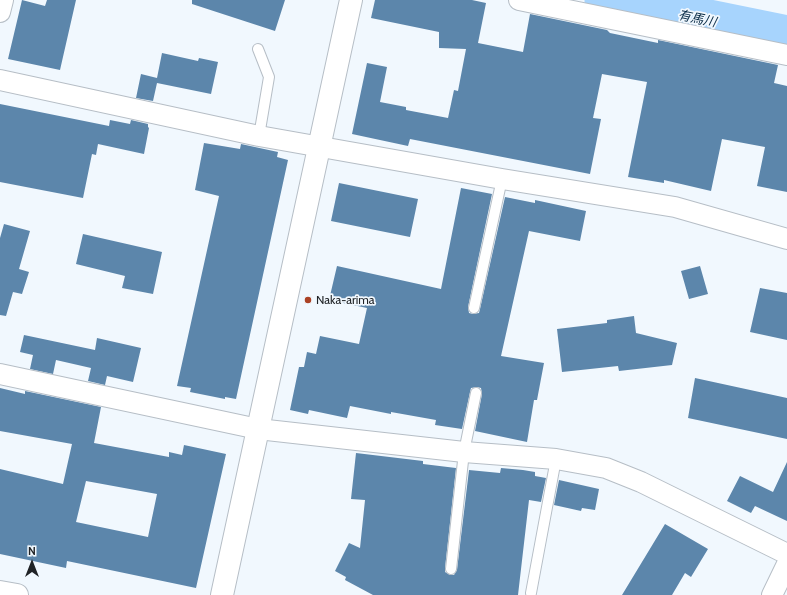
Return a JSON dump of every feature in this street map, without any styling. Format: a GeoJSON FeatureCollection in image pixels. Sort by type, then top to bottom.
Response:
{"type":"FeatureCollection","features":[{"type":"Feature","properties":{"kind":"street"},"geometry":{"type":"LineString","coordinates":[[0,12],[3,0]]}},
{"type":"Feature","properties":{"kind":"street"},"geometry":{"type":"LineString","coordinates":[[222,595],[318,146],[351,0]]}},
{"type":"Feature","properties":{"kind":"street"},"geometry":{"type":"LineString","coordinates":[[519,0],[787,55]]}},
{"type":"Feature","properties":{"kind":"street"},"geometry":{"type":"LineString","coordinates":[[0,80],[259,136],[502,180],[674,207],[787,239]]}},
{"type":"Feature","properties":{"kind":"street"},"geometry":{"type":"LineString","coordinates":[[0,374],[258,429],[464,452],[556,459],[606,468],[641,482],[787,554]]}},
{"type":"Feature","properties":{"kind":"street"},"geometry":{"type":"LineString","coordinates":[[772,595],[787,564]]}},
{"type":"Feature","properties":{"kind":"street"},"geometry":{"type":"LineString","coordinates":[[0,592],[17,595]]}},
{"type":"Feature","properties":{"kind":"lane"},"geometry":{"type":"LineString","coordinates":[[258,49],[269,77],[259,136]]}},
{"type":"Feature","properties":{"kind":"lane"},"geometry":{"type":"LineString","coordinates":[[474,308],[502,180]]}},
{"type":"Feature","properties":{"kind":"lane"},"geometry":{"type":"LineString","coordinates":[[451,569],[464,452],[476,393]]}},
{"type":"Feature","properties":{"kind":"lane"},"geometry":{"type":"LineString","coordinates":[[531,593],[556,459]]}},
{"type":"Feature","properties":{"kind":"building"},"geometry":{"type":"Polygon","coordinates":[[[22,0],[45,6],[47,0],[76,0],[60,70],[8,59],[22,0]]]}},
{"type":"Feature","properties":{"kind":"building"},"geometry":{"type":"Polygon","coordinates":[[[192,0],[285,0],[275,31],[192,4],[192,0]]]}},
{"type":"Feature","properties":{"kind":"building"},"geometry":{"type":"Polygon","coordinates":[[[375,0],[472,0],[486,3],[478,43],[523,52],[530,14],[607,30],[610,33],[658,43],[658,40],[778,65],[774,83],[787,86],[787,192],[757,186],[765,147],[722,139],[711,191],[664,180],[664,183],[628,177],[647,82],[602,74],[593,118],[601,119],[590,174],[410,139],[408,146],[352,134],[367,63],[387,67],[380,102],[406,107],[406,110],[448,118],[454,90],[458,91],[466,49],[439,48],[439,32],[371,18],[375,0]]]}},
{"type":"Feature","properties":{"kind":"building"},"geometry":{"type":"Polygon","coordinates":[[[162,53],[198,61],[199,58],[218,62],[211,94],[157,83],[153,101],[136,98],[141,74],[157,78],[162,53]]]}},
{"type":"Feature","properties":{"kind":"building"},"geometry":{"type":"Polygon","coordinates":[[[0,104],[109,126],[110,120],[130,124],[131,120],[148,124],[149,128],[144,154],[98,144],[96,155],[92,154],[83,198],[0,182],[0,104]]]}},
{"type":"Feature","properties":{"kind":"building"},"geometry":{"type":"Polygon","coordinates":[[[204,143],[240,149],[241,144],[278,152],[277,157],[288,160],[236,399],[225,397],[225,399],[190,392],[191,388],[177,386],[219,196],[195,190],[204,143]]]}},
{"type":"Feature","properties":{"kind":"building"},"geometry":{"type":"Polygon","coordinates":[[[339,183],[418,199],[410,237],[331,221],[339,183]]]}},
{"type":"Feature","properties":{"kind":"building"},"geometry":{"type":"Polygon","coordinates":[[[461,188],[492,194],[468,307],[469,313],[473,314],[479,313],[505,197],[535,203],[535,200],[586,211],[580,241],[529,231],[501,356],[544,363],[537,400],[534,400],[527,442],[475,431],[482,394],[481,388],[477,387],[471,388],[462,429],[435,425],[436,420],[391,412],[391,414],[350,406],[347,418],[309,410],[308,414],[290,410],[299,367],[304,367],[307,352],[316,354],[320,336],[359,344],[367,308],[329,300],[337,266],[441,289],[461,188]]]}},
{"type":"Feature","properties":{"kind":"building"},"geometry":{"type":"Polygon","coordinates":[[[4,224],[30,231],[19,269],[29,272],[22,294],[13,292],[6,316],[0,315],[0,238],[4,224]]]}},
{"type":"Feature","properties":{"kind":"building"},"geometry":{"type":"Polygon","coordinates":[[[83,234],[162,252],[153,294],[122,288],[125,276],[76,264],[83,234]]]}},
{"type":"Feature","properties":{"kind":"building"},"geometry":{"type":"Polygon","coordinates":[[[700,266],[708,294],[689,299],[681,271],[700,266]]]}},
{"type":"Feature","properties":{"kind":"building"},"geometry":{"type":"Polygon","coordinates":[[[760,288],[787,293],[787,340],[750,332],[760,288]]]}},
{"type":"Feature","properties":{"kind":"building"},"geometry":{"type":"Polygon","coordinates":[[[634,316],[636,333],[677,343],[672,365],[619,371],[618,366],[562,372],[557,329],[607,323],[607,320],[634,316]]]}},
{"type":"Feature","properties":{"kind":"building"},"geometry":{"type":"Polygon","coordinates":[[[24,335],[95,350],[97,338],[141,348],[133,382],[107,376],[105,385],[88,381],[91,368],[56,360],[53,374],[30,369],[33,355],[20,352],[24,335]]]}},
{"type":"Feature","properties":{"kind":"building"},"geometry":{"type":"Polygon","coordinates":[[[695,378],[787,398],[787,439],[688,418],[695,378]]]}},
{"type":"Feature","properties":{"kind":"building"},"geometry":{"type":"Polygon","coordinates":[[[0,388],[25,394],[25,391],[101,407],[94,443],[169,457],[169,452],[182,455],[184,445],[226,454],[196,588],[67,561],[66,568],[0,554],[0,469],[63,484],[72,444],[0,431],[0,388]],[[86,481],[76,522],[148,537],[157,494],[86,481]]]}},
{"type":"Feature","properties":{"kind":"building"},"geometry":{"type":"Polygon","coordinates":[[[356,453],[423,461],[423,464],[456,468],[445,568],[445,572],[450,575],[454,575],[457,570],[469,470],[500,473],[501,468],[523,470],[535,472],[535,476],[546,478],[541,502],[529,500],[518,595],[373,595],[345,580],[346,577],[335,571],[349,543],[360,548],[365,500],[351,499],[356,453]]]}},
{"type":"Feature","properties":{"kind":"building"},"geometry":{"type":"Polygon","coordinates":[[[787,462],[787,521],[755,506],[751,513],[727,501],[740,476],[773,492],[787,462]]]}},
{"type":"Feature","properties":{"kind":"building"},"geometry":{"type":"Polygon","coordinates":[[[559,480],[599,489],[595,510],[582,508],[581,511],[554,505],[559,480]]]}},
{"type":"Feature","properties":{"kind":"building"},"geometry":{"type":"Polygon","coordinates":[[[665,524],[708,549],[691,577],[685,573],[672,595],[622,595],[665,524]]]}},
{"type":"Feature","properties":{"kind":"waterway","name":"有馬川"},"geometry":{"type":"LineString","coordinates":[[606,0],[787,37]]}},
{"type":"Feature","properties":{"kind":"place","name":"Naka-arima"},"geometry":{"type":"Point","coordinates":[308,300]}}]}
